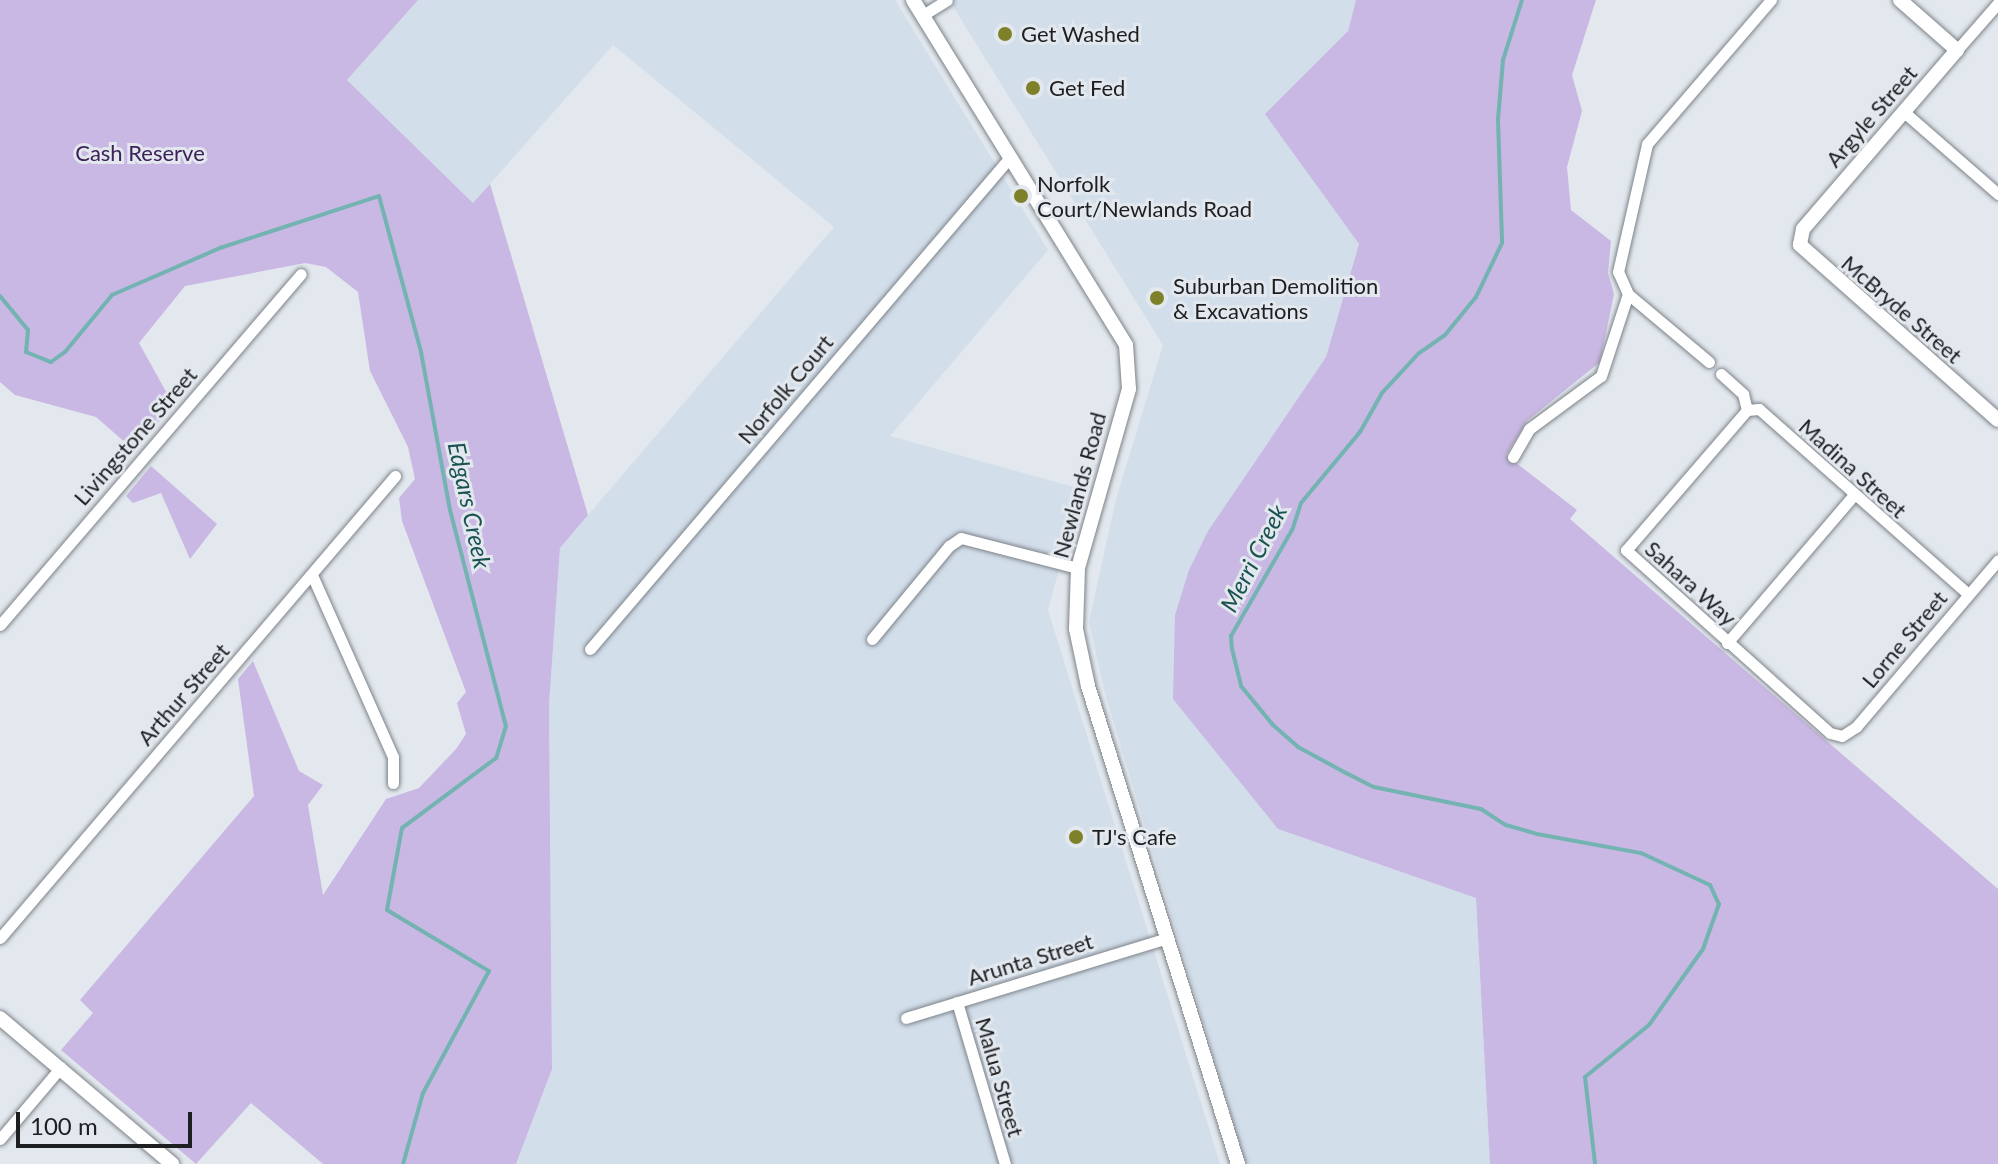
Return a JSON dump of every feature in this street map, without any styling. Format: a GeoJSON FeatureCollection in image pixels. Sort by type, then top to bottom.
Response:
{"type":"FeatureCollection","features":[{"type":"Feature","properties":{"kind":"street","name":"Newlands Road"},"geometry":{"type":"LineString","coordinates":[[913,0],[1126,345],[1131,366],[1078,568],[1081,657],[1238,1164]]}},
{"type":"Feature","properties":{"kind":"street"},"geometry":{"type":"LineString","coordinates":[[923,15],[947,0]]}},
{"type":"Feature","properties":{"kind":"street"},"geometry":{"type":"LineString","coordinates":[[1709,362],[1628,294],[1618,272],[1647,144],[1771,0]]}},
{"type":"Feature","properties":{"kind":"street"},"geometry":{"type":"LineString","coordinates":[[1900,0],[1957,50]]}},
{"type":"Feature","properties":{"kind":"street","name":"Argyle Street"},"geometry":{"type":"LineString","coordinates":[[1813,262],[1800,245],[1803,229],[1998,3]]}},
{"type":"Feature","properties":{"kind":"street"},"geometry":{"type":"LineString","coordinates":[[1904,112],[1998,194]]}},
{"type":"Feature","properties":{"kind":"street","name":"Norfolk Court"},"geometry":{"type":"LineString","coordinates":[[590,649],[1011,156]]}},
{"type":"Feature","properties":{"kind":"street","name":"McBryde Street"},"geometry":{"type":"LineString","coordinates":[[1813,262],[1998,420]]}},
{"type":"Feature","properties":{"kind":"street","name":"Livingstone Street"},"geometry":{"type":"LineString","coordinates":[[0,625],[4,612],[301,274]]}},
{"type":"Feature","properties":{"kind":"street"},"geometry":{"type":"LineString","coordinates":[[1513,457],[1529,429],[1601,376],[1628,294]]}},
{"type":"Feature","properties":{"kind":"street","name":"Madina Street"},"geometry":{"type":"LineString","coordinates":[[1721,374],[1743,394],[1747,410],[1759,409],[1853,496],[1968,594]]}},
{"type":"Feature","properties":{"kind":"street","name":"Sahara Way"},"geometry":{"type":"LineString","coordinates":[[1747,410],[1626,550],[1727,643],[1836,736]]}},
{"type":"Feature","properties":{"kind":"street","name":"Arthur Street"},"geometry":{"type":"LineString","coordinates":[[0,938],[395,476]]}},
{"type":"Feature","properties":{"kind":"street"},"geometry":{"type":"LineString","coordinates":[[1727,643],[1853,496]]}},
{"type":"Feature","properties":{"kind":"street"},"geometry":{"type":"LineString","coordinates":[[872,639],[949,546],[961,538],[1078,568]]}},
{"type":"Feature","properties":{"kind":"street","name":"Lorne Street"},"geometry":{"type":"LineString","coordinates":[[1836,736],[1856,727],[1998,560]]}},
{"type":"Feature","properties":{"kind":"street"},"geometry":{"type":"LineString","coordinates":[[312,575],[393,757],[393,783]]}},
{"type":"Feature","properties":{"kind":"street","name":"Arunta Street"},"geometry":{"type":"LineString","coordinates":[[906,1018],[1167,938]]}},
{"type":"Feature","properties":{"kind":"street","name":"Malua Street"},"geometry":{"type":"LineString","coordinates":[[957,1002],[1005,1164]]}},
{"type":"Feature","properties":{"kind":"street"},"geometry":{"type":"LineString","coordinates":[[0,1018],[172,1164]]}},
{"type":"Feature","properties":{"kind":"street"},"geometry":{"type":"LineString","coordinates":[[0,1139],[61,1067]]}},
{"type":"Feature","properties":{"kind":"shaded area"},"geometry":{"type":"Polygon","coordinates":[[[418,0],[895,0],[1048,250],[890,436],[1081,489],[1048,610],[1220,1164],[516,1164],[552,1069],[549,705],[560,548],[834,227],[613,45],[473,203],[347,80],[418,0]]]}},
{"type":"Feature","properties":{"kind":"shaded area"},"geometry":{"type":"Polygon","coordinates":[[[949,0],[1356,0],[1348,31],[1266,114],[1359,244],[1326,357],[1208,531],[1175,615],[1278,829],[1476,898],[1490,1164],[1246,1164],[1105,693],[1089,622],[1116,499],[1163,345],[949,0]]]}},
{"type":"Feature","properties":{"kind":"green space","name":"Cash Reserve"},"geometry":{"type":"Polygon","coordinates":[[[0,0],[418,0],[347,80],[473,203],[490,184],[588,515],[560,548],[549,705],[552,1069],[516,1164],[323,1164],[251,1103],[196,1164],[61,1050],[93,1013],[80,1000],[254,796],[238,679],[253,661],[299,771],[323,785],[308,805],[323,895],[386,799],[419,788],[456,749],[466,734],[457,703],[466,692],[402,521],[399,498],[415,479],[408,447],[370,371],[358,292],[326,267],[305,263],[185,286],[139,343],[173,404],[135,451],[96,417],[15,395],[0,382],[0,0]]]}},
{"type":"Feature","properties":{"kind":"green space"},"geometry":{"type":"Polygon","coordinates":[[[1356,0],[1596,0],[1572,75],[1582,111],[1567,167],[1571,210],[1611,241],[1608,273],[1614,294],[1600,362],[1528,420],[1506,455],[1577,510],[1570,519],[1998,889],[1998,1164],[1490,1164],[1476,898],[1278,829],[1173,699],[1175,615],[1189,570],[1208,531],[1326,357],[1359,244],[1265,114],[1348,31],[1356,0]]]}},
{"type":"Feature","properties":{"kind":"green space"},"geometry":{"type":"Polygon","coordinates":[[[151,466],[217,524],[190,559],[161,493],[133,503],[126,496],[151,466]]]}},
{"type":"Feature","properties":{"kind":"waterway","name":"Merri Creek"},"geometry":{"type":"LineString","coordinates":[[1522,0],[1503,60],[1498,120],[1502,243],[1476,297],[1445,335],[1419,353],[1382,393],[1360,432],[1301,503],[1292,530],[1231,636],[1241,686],[1273,725],[1298,747],[1346,773],[1374,787],[1481,809],[1506,825],[1537,834],[1641,853],[1710,885],[1719,904],[1703,949],[1649,1025],[1585,1077],[1595,1164]]}},
{"type":"Feature","properties":{"kind":"waterway","name":"Edgars Creek"},"geometry":{"type":"LineString","coordinates":[[0,296],[28,330],[26,352],[51,362],[65,352],[112,295],[220,248],[379,196],[421,352],[450,510],[506,726],[496,758],[402,828],[387,910],[489,971],[423,1093],[403,1164]]}},
{"type":"Feature","properties":{"kind":"place","name":"Get Washed"},"geometry":{"type":"Point","coordinates":[1005,34]}},
{"type":"Feature","properties":{"kind":"place","name":"Get Fed"},"geometry":{"type":"Point","coordinates":[1033,88]}},
{"type":"Feature","properties":{"kind":"place","name":"Norfolk Court/Newlands Road"},"geometry":{"type":"Point","coordinates":[1021,196]}},
{"type":"Feature","properties":{"kind":"place","name":"Suburban Demolition & Excavations"},"geometry":{"type":"Point","coordinates":[1157,298]}},
{"type":"Feature","properties":{"kind":"place","name":"TJ's Cafe"},"geometry":{"type":"Point","coordinates":[1076,837]}}]}
